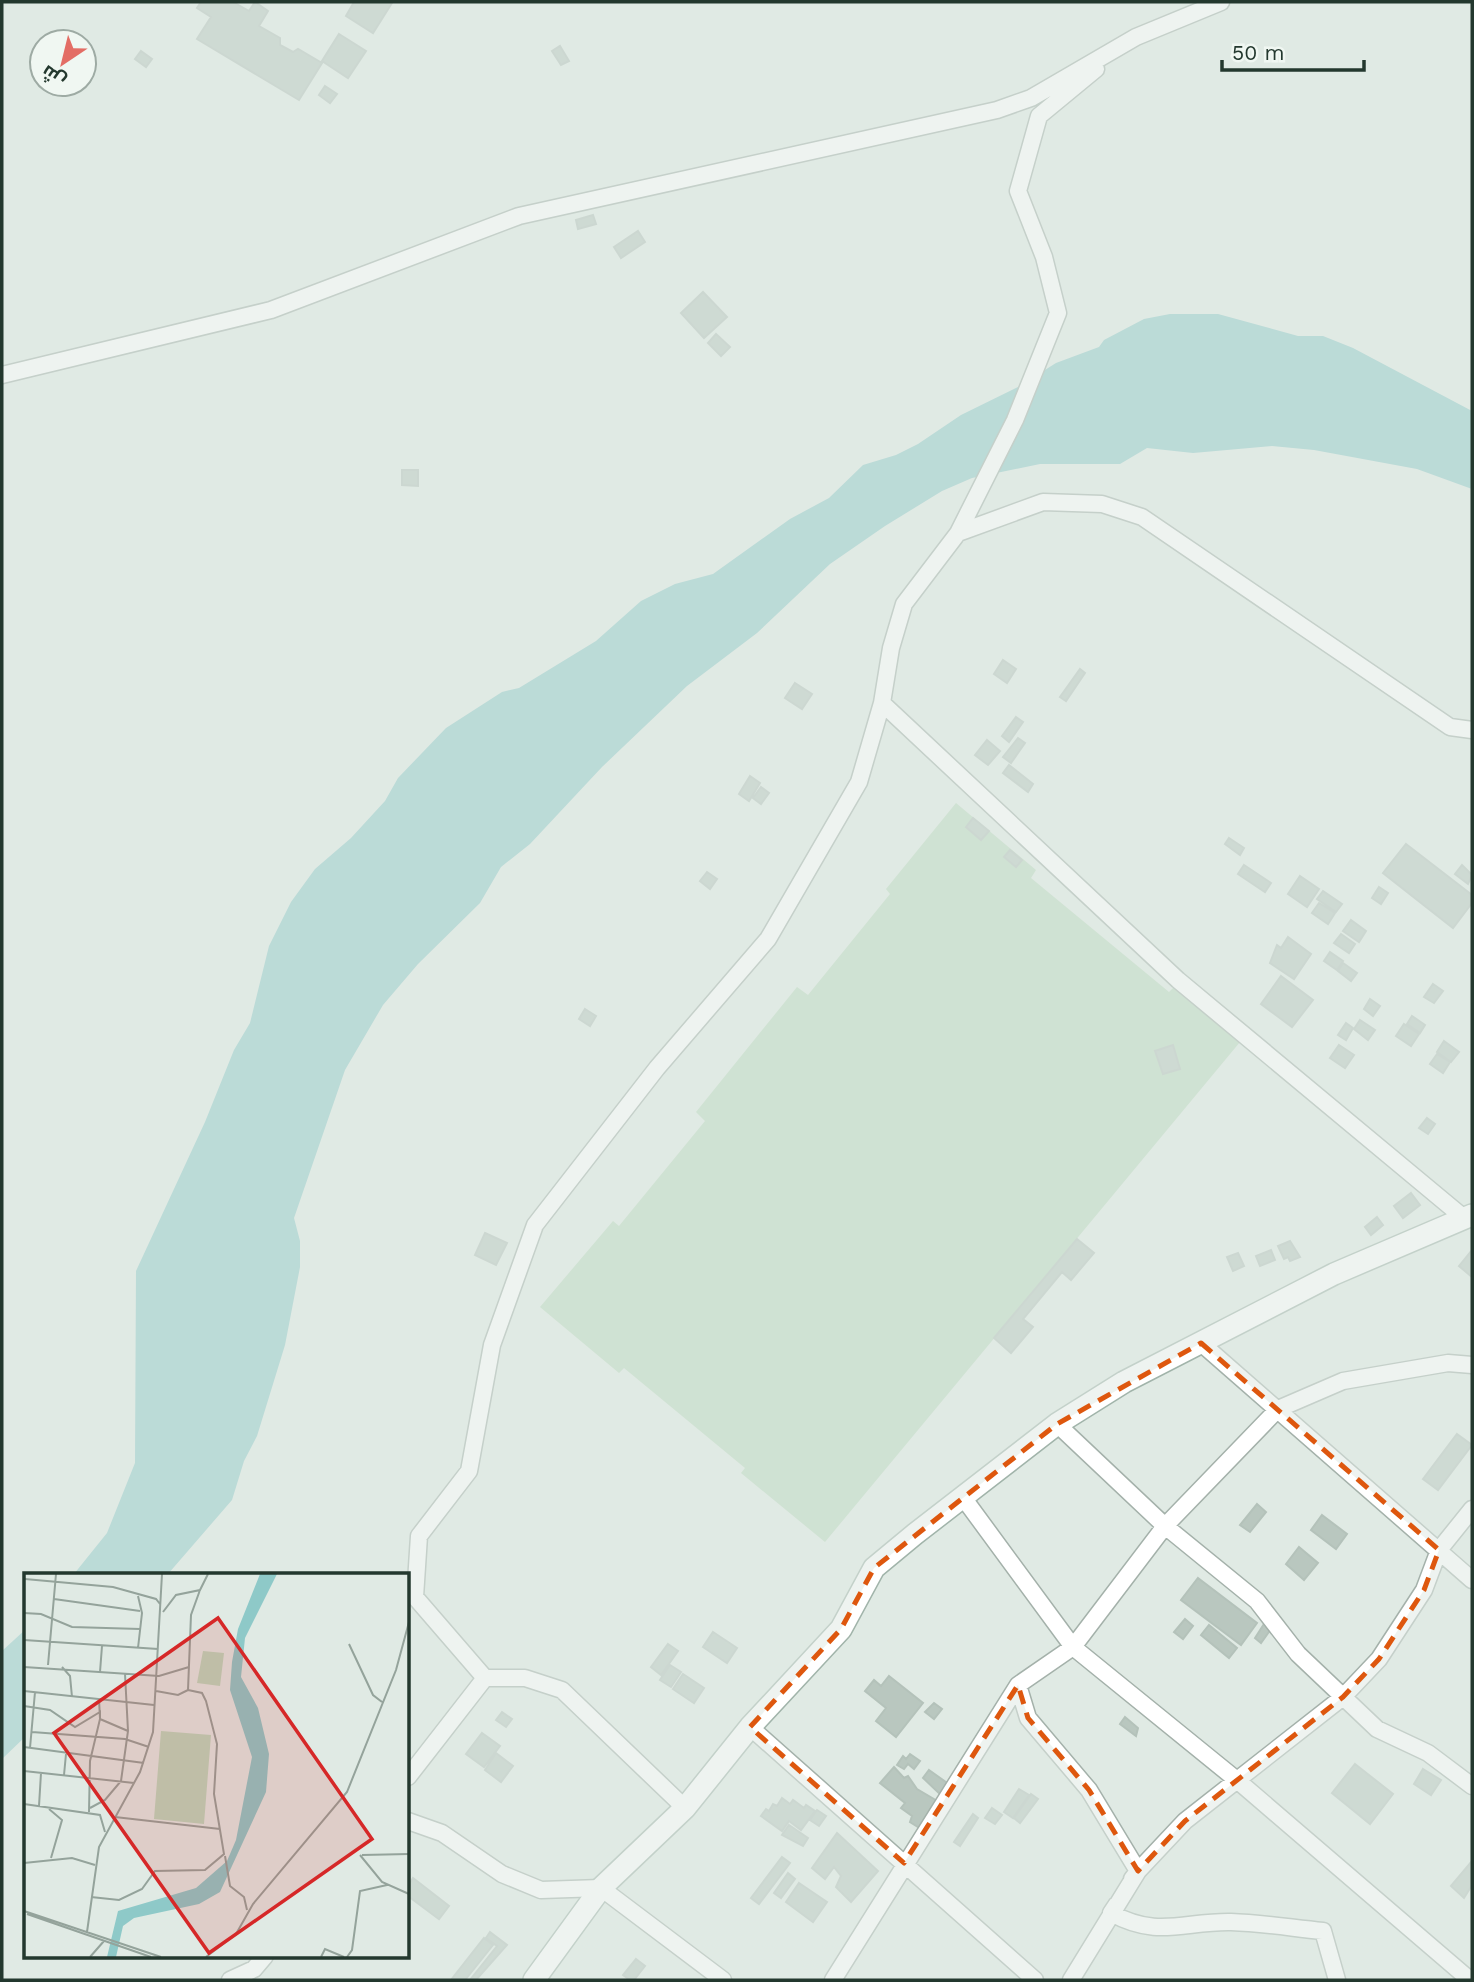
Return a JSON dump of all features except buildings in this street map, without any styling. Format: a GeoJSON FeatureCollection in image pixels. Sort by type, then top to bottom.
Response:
{"type":"FeatureCollection","features":[{"type":"Feature","properties":{"kind":"street"},"geometry":{"type":"LineString","coordinates":[[2,375],[271,310],[519,216],[997,110],[1031,98],[1136,37],[1221,2]]}},
{"type":"Feature","properties":{"kind":"street"},"geometry":{"type":"LineString","coordinates":[[685,1808],[562,1690],[525,1678],[485,1678],[457,1650],[415,1597],[419,1536],[469,1471],[492,1345],[535,1225],[657,1068],[768,939],[859,782],[882,703],[891,648],[904,604],[958,533],[1015,420],[1058,313],[1044,257],[1018,191],[1039,116],[1136,37]]}},
{"type":"Feature","properties":{"kind":"street"},"geometry":{"type":"LineString","coordinates":[[958,533],[1043,502],[1102,504],[1142,517],[1450,727],[1472,730]]}},
{"type":"Feature","properties":{"kind":"street"},"geometry":{"type":"LineString","coordinates":[[534,1980],[601,1888],[683,1806],[685,1808],[750,1727],[841,1629],[874,1568],[962,1496],[1057,1424],[1124,1382],[1334,1274],[1468,1217],[1178,981],[882,703]]}},
{"type":"Feature","properties":{"kind":"street"},"geometry":{"type":"LineString","coordinates":[[1201,1343],[1472,1580]]}},
{"type":"Feature","properties":{"kind":"street"},"geometry":{"type":"LineString","coordinates":[[833,1980],[1018,1685],[1073,1647],[1165,1526],[1278,1409],[1343,1381],[1448,1363],[1472,1365]]}},
{"type":"Feature","properties":{"kind":"street"},"geometry":{"type":"LineString","coordinates":[[1057,1424],[1165,1526],[1257,1601],[1298,1654],[1377,1728],[1429,1753],[1472,1786]]}},
{"type":"Feature","properties":{"kind":"street"},"geometry":{"type":"LineString","coordinates":[[962,1496],[1073,1647],[1238,1781],[1470,1980]]}},
{"type":"Feature","properties":{"kind":"street"},"geometry":{"type":"LineString","coordinates":[[1337,1980],[1322,1931],[1230,1922],[1158,1930],[1124,1920],[1111,1913],[1138,1871],[1185,1821],[1343,1697],[1379,1659],[1398,1634],[1424,1590],[1439,1550],[1472,1509]]}},
{"type":"Feature","properties":{"kind":"street"},"geometry":{"type":"LineString","coordinates":[[410,1774],[485,1678]]}},
{"type":"Feature","properties":{"kind":"street"},"geometry":{"type":"LineString","coordinates":[[1018,1685],[1028,1718],[1089,1790],[1138,1871]]}},
{"type":"Feature","properties":{"kind":"street"},"geometry":{"type":"LineString","coordinates":[[750,1727],[1035,1980]]}},
{"type":"Feature","properties":{"kind":"street"},"geometry":{"type":"LineString","coordinates":[[410,1822],[442,1833],[502,1874],[541,1891],[601,1888],[723,1980]]}},
{"type":"Feature","properties":{"kind":"street"},"geometry":{"type":"LineString","coordinates":[[1071,1980],[1138,1871]]}},
{"type":"Feature","properties":{"kind":"street"},"geometry":{"type":"LineString","coordinates":[[230,1980],[254,1969],[263,1958]]}},
{"type":"Feature","properties":{"kind":"highlighted area"},"geometry":{"type":"Polygon","coordinates":[[[1201,1343],[1439,1550],[1424,1590],[1379,1659],[1343,1697],[1185,1821],[1138,1871],[1089,1790],[1028,1718],[1018,1685],[904,1863],[750,1727],[841,1629],[874,1568],[1057,1424],[1201,1343]]]}},
{"type":"Feature","properties":{"kind":"green space"},"geometry":{"type":"Polygon","coordinates":[[[956,803],[1036,870],[1031,878],[1169,992],[1174,987],[1240,1042],[825,1542],[741,1473],[745,1468],[624,1368],[619,1373],[540,1307],[613,1221],[619,1226],[705,1121],[696,1112],[797,987],[808,995],[890,894],[886,889],[956,803]]]}},
{"type":"Feature","properties":{"kind":"water"},"geometry":{"type":"Polygon","coordinates":[[[1170,314],[1218,314],[1298,336],[1323,336],[1353,348],[1472,411],[1472,489],[1417,469],[1314,450],[1272,446],[1193,453],[1147,448],[1120,464],[1040,464],[972,478],[942,491],[830,564],[757,633],[687,686],[602,767],[530,844],[501,867],[480,903],[418,964],[383,1005],[345,1070],[294,1218],[300,1241],[300,1267],[285,1345],[257,1436],[244,1461],[232,1500],[169,1573],[75,1573],[107,1533],[135,1463],[136,1271],[205,1122],[234,1050],[250,1023],[269,946],[291,902],[315,869],[351,838],[385,801],[398,778],[446,728],[502,692],[519,688],[596,641],[641,601],[675,584],[713,574],[790,519],[829,498],[863,465],[896,455],[918,444],[961,415],[1018,387],[1056,363],[1099,347],[1104,340],[1144,319],[1170,314]]]}},
{"type":"Feature","properties":{"kind":"water"},"geometry":{"type":"Polygon","coordinates":[[[24,1631],[24,1738],[2,1759],[2,1651],[24,1631]]]}}]}
